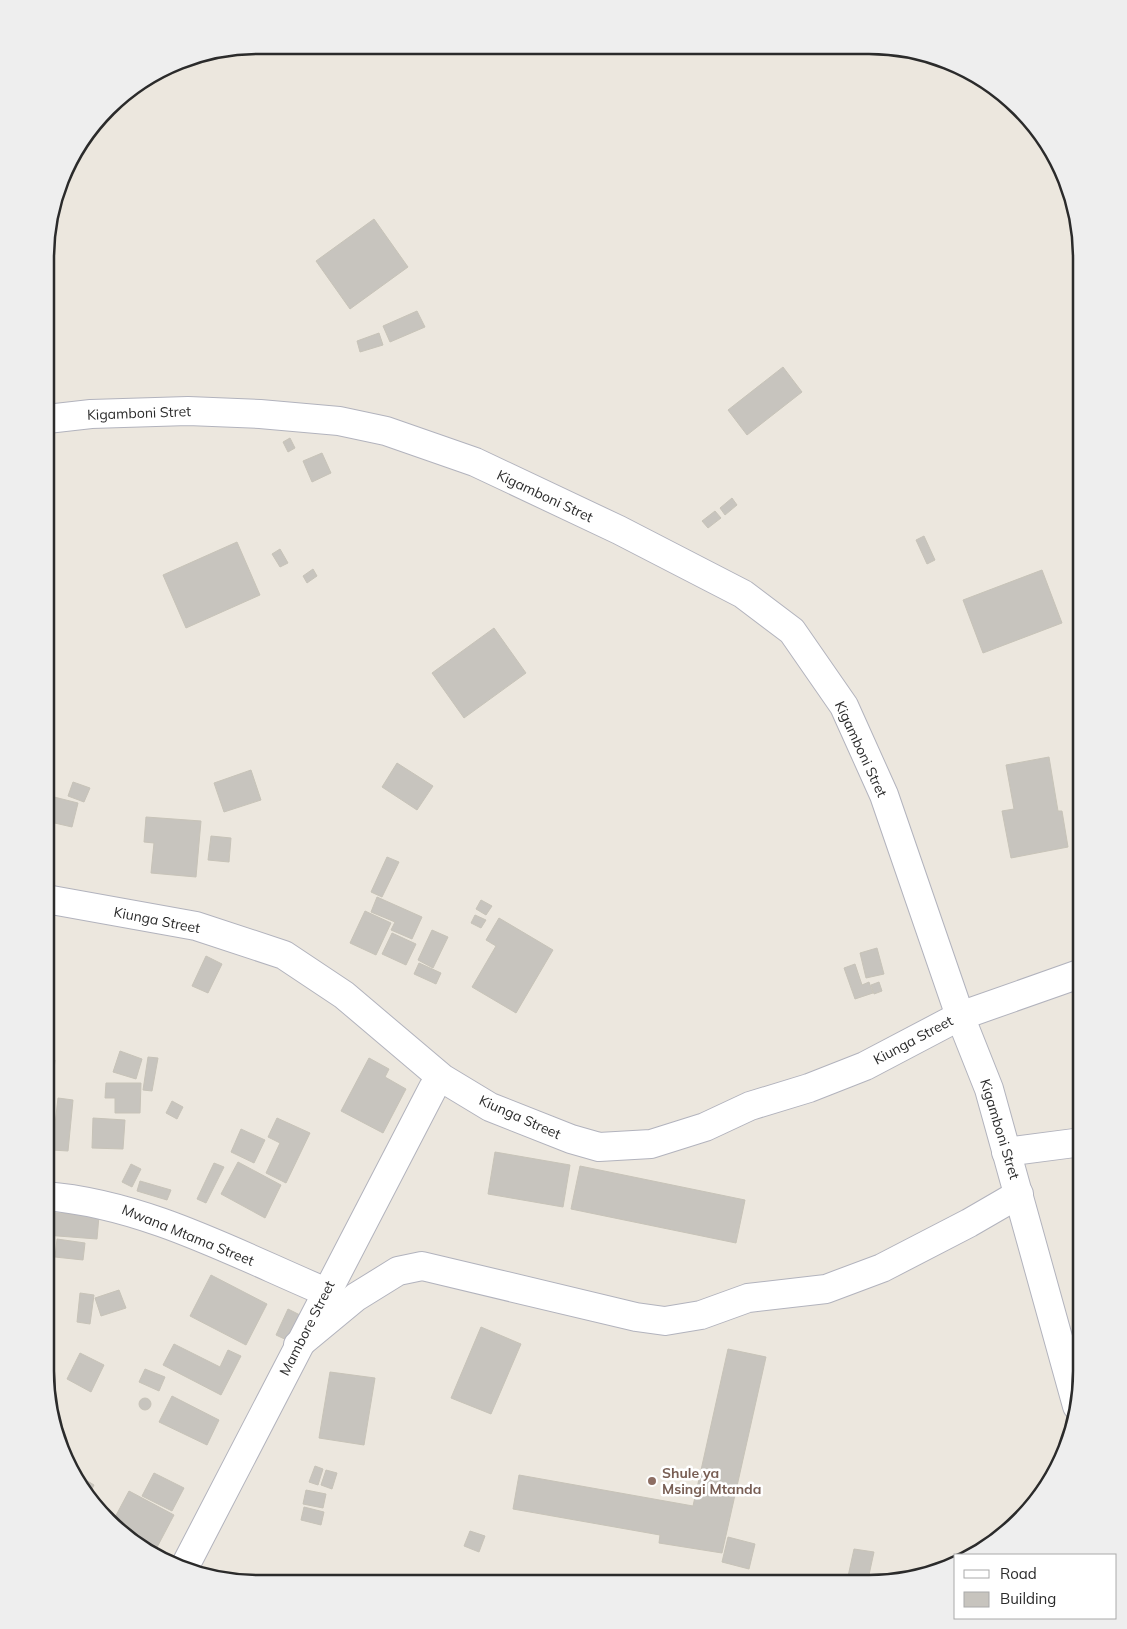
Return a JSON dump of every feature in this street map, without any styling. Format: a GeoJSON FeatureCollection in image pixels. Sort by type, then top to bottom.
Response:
{"type":"FeatureCollection","features":[{"type":"Feature","properties":{"kind":"street","name":"Kigamboni Stret"},"geometry":{"type":"LineString","coordinates":[[54,418],[91,414],[197,411],[339,421],[386,431],[475,462],[619,530],[743,594],[792,631],[844,706],[884,795],[960,1016],[990,1090],[1073,1390]]}},
{"type":"Feature","properties":{"kind":"street","name":"Kiunga Street"},"geometry":{"type":"LineString","coordinates":[[54,900],[196,926],[284,955],[344,995],[450,1082],[490,1107],[571,1139],[599,1147],[651,1144],[705,1127],[750,1106],[809,1088],[865,1066],[960,1016],[1073,976]]}},
{"type":"Feature","properties":{"kind":"street","name":"Mambore Street"},"geometry":{"type":"LineString","coordinates":[[186,1562],[432,1088]]}},
{"type":"Feature","properties":{"kind":"street"},"geometry":{"type":"LineString","coordinates":[[1006,1152],[1073,1143]]}},
{"type":"Feature","properties":{"kind":"street"},"geometry":{"type":"LineString","coordinates":[[298,1346],[356,1297],[398,1272],[422,1266],[636,1316],[665,1321],[701,1314],[748,1298],[826,1289],[882,1268],[969,1223],[1019,1194]]}},
{"type":"Feature","properties":{"kind":"street","name":"Mwana Mtama Street"},"geometry":{"type":"LineString","coordinates":[[54,1197],[117,1207],[152,1219],[326,1292]]}},
{"type":"Feature","properties":{"kind":"building"},"geometry":{"type":"Polygon","coordinates":[[[374,219],[408,267],[350,309],[316,261],[374,219]]]}},
{"type":"Feature","properties":{"kind":"building"},"geometry":{"type":"Polygon","coordinates":[[[417,311],[425,327],[390,342],[383,326],[417,311]]]}},
{"type":"Feature","properties":{"kind":"building"},"geometry":{"type":"Polygon","coordinates":[[[379,333],[383,345],[360,352],[357,341],[379,333]]]}},
{"type":"Feature","properties":{"kind":"building"},"geometry":{"type":"Polygon","coordinates":[[[783,367],[802,392],[747,435],[728,410],[783,367]]]}},
{"type":"Feature","properties":{"kind":"building"},"geometry":{"type":"Polygon","coordinates":[[[290,438],[295,448],[288,452],[283,442],[290,438]]]}},
{"type":"Feature","properties":{"kind":"building"},"geometry":{"type":"Polygon","coordinates":[[[322,453],[331,473],[312,482],[303,461],[322,453]]]}},
{"type":"Feature","properties":{"kind":"building"},"geometry":{"type":"Polygon","coordinates":[[[732,498],[737,505],[725,515],[720,508],[732,498]]]}},
{"type":"Feature","properties":{"kind":"building"},"geometry":{"type":"Polygon","coordinates":[[[715,511],[721,518],[708,528],[702,521],[715,511]]]}},
{"type":"Feature","properties":{"kind":"building"},"geometry":{"type":"Polygon","coordinates":[[[924,536],[935,560],[927,564],[916,540],[924,536]]]}},
{"type":"Feature","properties":{"kind":"building"},"geometry":{"type":"Polygon","coordinates":[[[237,542],[260,595],[186,628],[163,575],[237,542]]]}},
{"type":"Feature","properties":{"kind":"building"},"geometry":{"type":"Polygon","coordinates":[[[280,549],[288,563],[280,567],[272,554],[280,549]]]}},
{"type":"Feature","properties":{"kind":"building"},"geometry":{"type":"Polygon","coordinates":[[[313,569],[317,576],[307,583],[303,576],[313,569]]]}},
{"type":"Feature","properties":{"kind":"building"},"geometry":{"type":"Polygon","coordinates":[[[1042,570],[1062,623],[983,653],[963,600],[1042,570]]]}},
{"type":"Feature","properties":{"kind":"building"},"geometry":{"type":"Polygon","coordinates":[[[494,628],[526,673],[464,718],[432,673],[494,628]]]}},
{"type":"Feature","properties":{"kind":"building"},"geometry":{"type":"Polygon","coordinates":[[[1049,757],[1058,811],[1062,811],[1068,847],[1011,858],[1002,811],[1014,809],[1006,765],[1049,757]]]}},
{"type":"Feature","properties":{"kind":"building"},"geometry":{"type":"Polygon","coordinates":[[[397,763],[433,786],[417,810],[382,787],[397,763]]]}},
{"type":"Feature","properties":{"kind":"building"},"geometry":{"type":"Polygon","coordinates":[[[251,770],[261,800],[224,812],[214,783],[251,770]]]}},
{"type":"Feature","properties":{"kind":"building"},"geometry":{"type":"Polygon","coordinates":[[[73,782],[90,788],[84,802],[68,796],[73,782]]]}},
{"type":"Feature","properties":{"kind":"building"},"geometry":{"type":"Polygon","coordinates":[[[54,797],[78,803],[72,827],[54,823],[54,797]]]}},
{"type":"Feature","properties":{"kind":"building"},"geometry":{"type":"Polygon","coordinates":[[[146,817],[201,821],[196,877],[151,873],[154,843],[144,842],[146,817]]]}},
{"type":"Feature","properties":{"kind":"building"},"geometry":{"type":"Polygon","coordinates":[[[211,836],[231,838],[229,862],[208,860],[211,836]]]}},
{"type":"Feature","properties":{"kind":"building"},"geometry":{"type":"Polygon","coordinates":[[[387,857],[399,862],[382,897],[371,892],[387,857]]]}},
{"type":"Feature","properties":{"kind":"building"},"geometry":{"type":"Polygon","coordinates":[[[377,897],[422,917],[412,939],[391,930],[395,922],[371,912],[377,897]]]}},
{"type":"Feature","properties":{"kind":"building"},"geometry":{"type":"Polygon","coordinates":[[[481,900],[492,906],[486,915],[476,909],[481,900]]]}},
{"type":"Feature","properties":{"kind":"building"},"geometry":{"type":"Polygon","coordinates":[[[365,911],[391,923],[376,955],[350,943],[365,911]]]}},
{"type":"Feature","properties":{"kind":"building"},"geometry":{"type":"Polygon","coordinates":[[[475,915],[486,920],[481,928],[471,923],[475,915]]]}},
{"type":"Feature","properties":{"kind":"building"},"geometry":{"type":"Polygon","coordinates":[[[499,918],[553,950],[516,1013],[472,987],[496,946],[486,940],[499,918]]]}},
{"type":"Feature","properties":{"kind":"building"},"geometry":{"type":"Polygon","coordinates":[[[432,930],[448,937],[433,968],[418,960],[432,930]]]}},
{"type":"Feature","properties":{"kind":"building"},"geometry":{"type":"Polygon","coordinates":[[[392,933],[416,944],[406,965],[382,954],[392,933]]]}},
{"type":"Feature","properties":{"kind":"building"},"geometry":{"type":"Polygon","coordinates":[[[877,948],[884,974],[866,978],[860,953],[877,948]]]}},
{"type":"Feature","properties":{"kind":"building"},"geometry":{"type":"Polygon","coordinates":[[[206,956],[222,964],[208,993],[192,986],[206,956]]]}},
{"type":"Feature","properties":{"kind":"building"},"geometry":{"type":"Polygon","coordinates":[[[419,963],[441,973],[436,984],[414,974],[419,963]]]}},
{"type":"Feature","properties":{"kind":"building"},"geometry":{"type":"Polygon","coordinates":[[[855,964],[862,985],[869,982],[873,993],[855,999],[844,968],[855,964]]]}},
{"type":"Feature","properties":{"kind":"building"},"geometry":{"type":"Polygon","coordinates":[[[879,982],[882,991],[874,994],[871,985],[879,982]]]}},
{"type":"Feature","properties":{"kind":"building"},"geometry":{"type":"Polygon","coordinates":[[[120,1051],[142,1059],[136,1079],[113,1072],[120,1051]]]}},
{"type":"Feature","properties":{"kind":"building"},"geometry":{"type":"Polygon","coordinates":[[[148,1057],[158,1058],[152,1091],[143,1090],[148,1057]]]}},
{"type":"Feature","properties":{"kind":"building"},"geometry":{"type":"Polygon","coordinates":[[[369,1058],[389,1069],[385,1077],[406,1089],[383,1133],[341,1111],[369,1058]]]}},
{"type":"Feature","properties":{"kind":"building"},"geometry":{"type":"Polygon","coordinates":[[[106,1083],[141,1083],[140,1113],[115,1113],[115,1098],[105,1098],[106,1083]]]}},
{"type":"Feature","properties":{"kind":"building"},"geometry":{"type":"Polygon","coordinates":[[[58,1098],[73,1100],[68,1151],[54,1150],[58,1098]]]}},
{"type":"Feature","properties":{"kind":"building"},"geometry":{"type":"Polygon","coordinates":[[[172,1101],[183,1107],[177,1119],[166,1113],[172,1101]]]}},
{"type":"Feature","properties":{"kind":"building"},"geometry":{"type":"Polygon","coordinates":[[[93,1118],[125,1120],[123,1149],[92,1148],[93,1118]]]}},
{"type":"Feature","properties":{"kind":"building"},"geometry":{"type":"Polygon","coordinates":[[[277,1118],[310,1133],[286,1183],[266,1173],[280,1143],[268,1137],[277,1118]]]}},
{"type":"Feature","properties":{"kind":"building"},"geometry":{"type":"Polygon","coordinates":[[[241,1129],[265,1140],[254,1163],[231,1152],[241,1129]]]}},
{"type":"Feature","properties":{"kind":"building"},"geometry":{"type":"Polygon","coordinates":[[[495,1152],[570,1165],[563,1207],[488,1194],[495,1152]]]}},
{"type":"Feature","properties":{"kind":"building"},"geometry":{"type":"Polygon","coordinates":[[[238,1162],[281,1185],[265,1218],[221,1194],[238,1162]]]}},
{"type":"Feature","properties":{"kind":"building"},"geometry":{"type":"Polygon","coordinates":[[[214,1163],[224,1167],[206,1203],[197,1199],[214,1163]]]}},
{"type":"Feature","properties":{"kind":"building"},"geometry":{"type":"Polygon","coordinates":[[[131,1164],[141,1169],[132,1187],[122,1182],[131,1164]]]}},
{"type":"Feature","properties":{"kind":"building"},"geometry":{"type":"Polygon","coordinates":[[[580,1166],[745,1200],[736,1243],[571,1209],[580,1166]]]}},
{"type":"Feature","properties":{"kind":"building"},"geometry":{"type":"Polygon","coordinates":[[[140,1181],[171,1190],[167,1200],[137,1191],[140,1181]]]}},
{"type":"Feature","properties":{"kind":"building"},"geometry":{"type":"Polygon","coordinates":[[[54,1213],[99,1216],[97,1239],[54,1236],[54,1213]]]}},
{"type":"Feature","properties":{"kind":"building"},"geometry":{"type":"Polygon","coordinates":[[[57,1239],[85,1243],[83,1260],[55,1257],[57,1239]]]}},
{"type":"Feature","properties":{"kind":"building"},"geometry":{"type":"Polygon","coordinates":[[[211,1275],[267,1304],[246,1345],[190,1316],[211,1275]]]}},
{"type":"Feature","properties":{"kind":"building"},"geometry":{"type":"Polygon","coordinates":[[[119,1290],[126,1308],[101,1316],[95,1298],[119,1290]]]}},
{"type":"Feature","properties":{"kind":"building"},"geometry":{"type":"Polygon","coordinates":[[[80,1293],[94,1295],[90,1324],[77,1322],[80,1293]]]}},
{"type":"Feature","properties":{"kind":"building"},"geometry":{"type":"Polygon","coordinates":[[[288,1309],[302,1316],[291,1342],[276,1335],[288,1309]]]}},
{"type":"Feature","properties":{"kind":"building"},"geometry":{"type":"Polygon","coordinates":[[[481,1327],[521,1344],[491,1414],[451,1398],[481,1327]]]}},
{"type":"Feature","properties":{"kind":"building"},"geometry":{"type":"Polygon","coordinates":[[[174,1344],[220,1367],[228,1350],[241,1356],[221,1395],[163,1365],[174,1344]]]}},
{"type":"Feature","properties":{"kind":"building"},"geometry":{"type":"Polygon","coordinates":[[[728,1349],[766,1357],[722,1553],[659,1543],[660,1535],[513,1509],[519,1475],[693,1506],[728,1349]]]}},
{"type":"Feature","properties":{"kind":"building"},"geometry":{"type":"Polygon","coordinates":[[[80,1353],[104,1365],[91,1392],[67,1379],[80,1353]]]}},
{"type":"Feature","properties":{"kind":"building"},"geometry":{"type":"Polygon","coordinates":[[[145,1369],[165,1377],[159,1391],[139,1382],[145,1369]]]}},
{"type":"Feature","properties":{"kind":"building"},"geometry":{"type":"Polygon","coordinates":[[[330,1372],[375,1378],[364,1445],[319,1438],[330,1372]]]}},
{"type":"Feature","properties":{"kind":"building"},"geometry":{"type":"Polygon","coordinates":[[[172,1396],[219,1420],[207,1445],[159,1422],[172,1396]]]}},
{"type":"Feature","properties":{"kind":"building"},"geometry":{"type":"Polygon","coordinates":[[[143,1398],[147,1398],[151,1404],[147,1410],[143,1410],[139,1406],[139,1402],[143,1398]]]}},
{"type":"Feature","properties":{"kind":"building"},"geometry":{"type":"Polygon","coordinates":[[[315,1466],[323,1469],[318,1485],[309,1482],[315,1466]]]}},
{"type":"Feature","properties":{"kind":"building"},"geometry":{"type":"Polygon","coordinates":[[[326,1470],[337,1473],[332,1489],[321,1485],[326,1470]]]}},
{"type":"Feature","properties":{"kind":"building"},"geometry":{"type":"Polygon","coordinates":[[[154,1473],[184,1488],[172,1511],[142,1496],[154,1473]]]}},
{"type":"Feature","properties":{"kind":"building"},"geometry":{"type":"Polygon","coordinates":[[[85,1479],[94,1485],[92,1490],[85,1479]]]}},
{"type":"Feature","properties":{"kind":"building"},"geometry":{"type":"Polygon","coordinates":[[[306,1490],[326,1494],[323,1508],[303,1504],[306,1490]]]}},
{"type":"Feature","properties":{"kind":"building"},"geometry":{"type":"Polygon","coordinates":[[[129,1491],[174,1515],[156,1548],[144,1541],[115,1518],[129,1491]]]}},
{"type":"Feature","properties":{"kind":"building"},"geometry":{"type":"Polygon","coordinates":[[[304,1507],[324,1512],[321,1525],[301,1520],[304,1507]]]}},
{"type":"Feature","properties":{"kind":"building"},"geometry":{"type":"Polygon","coordinates":[[[470,1531],[485,1536],[479,1552],[464,1546],[470,1531]]]}},
{"type":"Feature","properties":{"kind":"building"},"geometry":{"type":"Polygon","coordinates":[[[728,1537],[755,1544],[749,1569],[722,1562],[728,1537]]]}},
{"type":"Feature","properties":{"kind":"building"},"geometry":{"type":"Polygon","coordinates":[[[854,1549],[874,1552],[869,1575],[848,1575],[854,1549]]]}},
{"type":"Feature","properties":{"kind":"place","name":"Shule ya Msingi Mtanda"},"geometry":{"type":"Point","coordinates":[652,1481]}}]}
